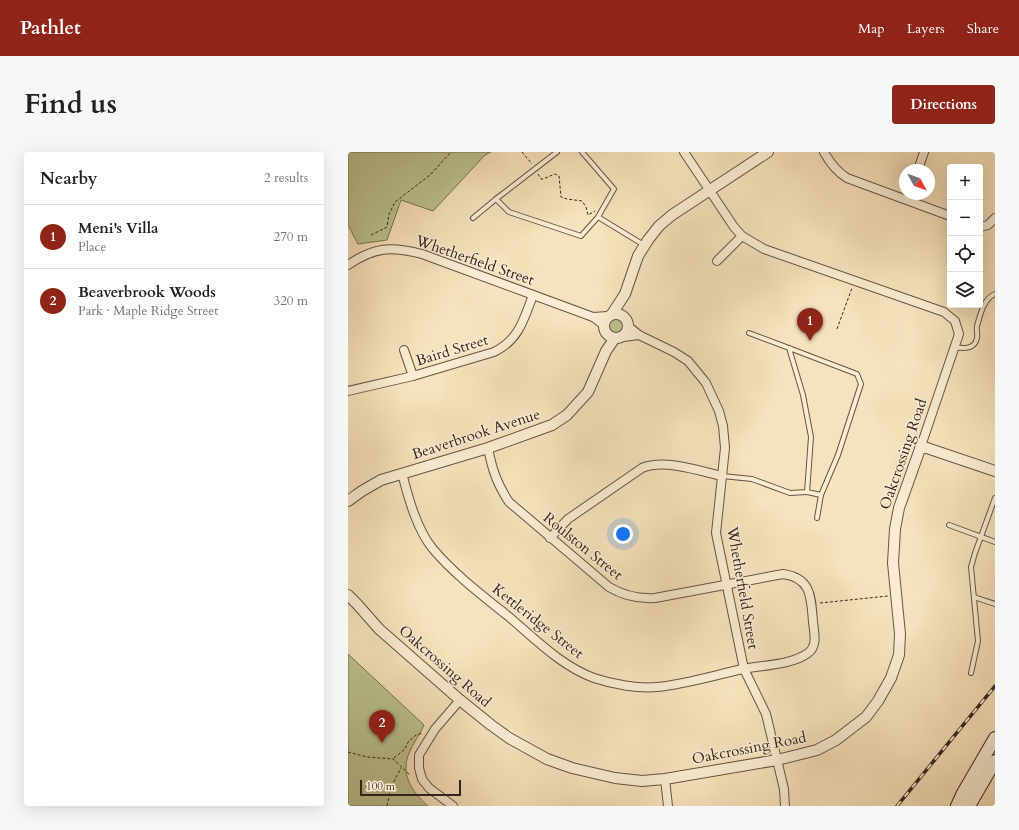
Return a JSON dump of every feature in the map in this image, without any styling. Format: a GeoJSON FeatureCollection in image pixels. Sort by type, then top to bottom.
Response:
{"type":"FeatureCollection","features":[{"type":"Feature","properties":{"kind":"main road"},"geometry":{"type":"LineString","coordinates":[[957,806],[995,738]]}},
{"type":"Feature","properties":{"kind":"main road"},"geometry":{"type":"LineString","coordinates":[[969,806],[995,761]]}},
{"type":"Feature","properties":{"kind":"street","name":"Oakcrossing Road"},"geometry":{"type":"LineString","coordinates":[[348,595],[379,629],[460,700],[509,738],[553,761],[572,768],[615,778],[642,781],[665,779],[777,760],[817,750],[836,740],[866,716],[878,701],[891,678],[899,655],[900,634],[898,597],[893,563],[895,529],[899,508],[959,334],[955,321],[944,312],[764,249],[742,236],[684,152]]}},
{"type":"Feature","properties":{"kind":"street","name":"Beaverbrook Avenue"},"geometry":{"type":"LineString","coordinates":[[348,501],[381,480],[488,448],[552,425],[567,415],[588,392],[606,351],[611,327],[625,294],[638,256],[644,245],[659,226],[672,215],[768,152]]}},
{"type":"Feature","properties":{"kind":"street"},"geometry":{"type":"LineString","coordinates":[[824,152],[831,164],[840,174],[847,178],[899,194]]}},
{"type":"Feature","properties":{"kind":"street"},"geometry":{"type":"LineString","coordinates":[[920,164],[924,152]]}},
{"type":"Feature","properties":{"kind":"street"},"geometry":{"type":"LineString","coordinates":[[915,200],[947,215]]}},
{"type":"Feature","properties":{"kind":"street"},"geometry":{"type":"LineString","coordinates":[[983,226],[988,225],[995,218]]}},
{"type":"Feature","properties":{"kind":"street"},"geometry":{"type":"LineString","coordinates":[[717,261],[742,236]]}},
{"type":"Feature","properties":{"kind":"street","name":"Whetherfield Street"},"geometry":{"type":"LineString","coordinates":[[348,265],[372,252],[389,249],[402,249],[422,254],[593,317],[611,327],[639,335],[674,352],[688,361],[706,383],[719,411],[723,426],[725,448],[716,533],[744,669],[766,714],[784,789],[785,806]]}},
{"type":"Feature","properties":{"kind":"street","name":"Beaverbrook Avenue"},"geometry":{"type":"LineString","coordinates":[[625,294],[628,323]]}},
{"type":"Feature","properties":{"kind":"street","name":"Baird Street"},"geometry":{"type":"LineString","coordinates":[[348,391],[413,376],[494,352],[504,347],[521,328],[533,295]]}},
{"type":"Feature","properties":{"kind":"street"},"geometry":{"type":"LineString","coordinates":[[617,313],[622,315],[628,323],[626,333],[611,327],[617,313]]}},
{"type":"Feature","properties":{"kind":"street","name":"Whetherfield Street"},"geometry":{"type":"LineString","coordinates":[[628,323],[639,335]]}},
{"type":"Feature","properties":{"kind":"street"},"geometry":{"type":"LineString","coordinates":[[404,350],[413,376]]}},
{"type":"Feature","properties":{"kind":"street"},"geometry":{"type":"LineString","coordinates":[[921,446],[995,471]]}},
{"type":"Feature","properties":{"kind":"street","name":"Roulston Street"},"geometry":{"type":"LineString","coordinates":[[488,448],[493,470],[500,488],[509,502],[609,587],[626,595],[646,599],[783,574],[796,577],[805,585],[809,592],[811,604]]}},
{"type":"Feature","properties":{"kind":"street"},"geometry":{"type":"LineString","coordinates":[[550,538],[568,519],[582,508],[650,464],[664,464],[694,469],[721,476]]}},
{"type":"Feature","properties":{"kind":"street","name":"Kettleridge Street"},"geometry":{"type":"LineString","coordinates":[[402,473],[412,510],[432,548],[485,597],[570,666],[594,678],[619,685],[656,687],[794,660],[809,653],[814,643],[811,604]]}},
{"type":"Feature","properties":{"kind":"street"},"geometry":{"type":"LineString","coordinates":[[453,806],[429,788],[422,779],[419,768],[419,755],[435,729],[460,700]]}},
{"type":"Feature","properties":{"kind":"street"},"geometry":{"type":"LineString","coordinates":[[665,779],[668,806]]}},
{"type":"Feature","properties":{"kind":"lane"},"geometry":{"type":"LineString","coordinates":[[473,218],[496,198],[557,152]]}},
{"type":"Feature","properties":{"kind":"lane"},"geometry":{"type":"LineString","coordinates":[[496,198],[509,212],[581,236],[599,215],[614,189],[582,152]]}},
{"type":"Feature","properties":{"kind":"lane"},"geometry":{"type":"LineString","coordinates":[[599,215],[644,245]]}},
{"type":"Feature","properties":{"kind":"lane"},"geometry":{"type":"LineString","coordinates":[[955,347],[961,349],[969,348],[976,342],[978,336],[977,326],[986,302],[988,298],[995,294]]}},
{"type":"Feature","properties":{"kind":"lane"},"geometry":{"type":"LineString","coordinates":[[749,333],[857,374],[861,384],[838,455],[821,495],[817,518]]}},
{"type":"Feature","properties":{"kind":"lane"},"geometry":{"type":"LineString","coordinates":[[789,348],[803,395],[811,437],[808,492]]}},
{"type":"Feature","properties":{"kind":"lane"},"geometry":{"type":"LineString","coordinates":[[721,476],[752,479],[790,493],[808,492],[821,495]]}},
{"type":"Feature","properties":{"kind":"lane"},"geometry":{"type":"LineString","coordinates":[[971,673],[978,641],[972,567],[995,498]]}},
{"type":"Feature","properties":{"kind":"lane"},"geometry":{"type":"LineString","coordinates":[[949,525],[995,542]]}},
{"type":"Feature","properties":{"kind":"lane"},"geometry":{"type":"LineString","coordinates":[[974,597],[995,604]]}},
{"type":"Feature","properties":{"kind":"path"},"geometry":{"type":"LineString","coordinates":[[371,235],[387,227],[389,214],[395,202],[430,175],[451,152]]}},
{"type":"Feature","properties":{"kind":"path"},"geometry":{"type":"LineString","coordinates":[[522,152],[541,179],[555,174],[559,176],[561,197],[582,201],[588,214],[596,211],[599,215]]}},
{"type":"Feature","properties":{"kind":"path"},"geometry":{"type":"LineString","coordinates":[[837,330],[855,281]]}},
{"type":"Feature","properties":{"kind":"path"},"geometry":{"type":"LineString","coordinates":[[811,604],[898,597]]}},
{"type":"Feature","properties":{"kind":"path"},"geometry":{"type":"LineString","coordinates":[[393,759],[405,749],[408,742],[416,735],[424,732]]}},
{"type":"Feature","properties":{"kind":"path"},"geometry":{"type":"LineString","coordinates":[[348,752],[367,757],[393,759],[410,775]]}},
{"type":"Feature","properties":{"kind":"path"},"geometry":{"type":"LineString","coordinates":[[387,806],[391,787],[401,767]]}},
{"type":"Feature","properties":{"kind":"green space"},"geometry":{"type":"Polygon","coordinates":[[[348,152],[491,152],[485,155],[433,211],[401,200],[387,240],[358,244],[348,225],[348,152]]]}},
{"type":"Feature","properties":{"kind":"green space"},"geometry":{"type":"Polygon","coordinates":[[[617,318],[623,320],[625,326],[623,332],[617,334],[611,332],[609,326],[611,320],[617,318]]]}},
{"type":"Feature","properties":{"kind":"green space"},"geometry":{"type":"Polygon","coordinates":[[[348,654],[424,725],[407,759],[406,773],[414,791],[428,806],[348,806],[348,654]]]}},
{"type":"Feature","properties":{"kind":"railway"},"geometry":{"type":"LineString","coordinates":[[897,806],[995,686]]}},
{"type":"Feature","properties":{"kind":"place","name":"Meni's Villa"},"geometry":{"type":"Point","coordinates":[810,341]}},
{"type":"Feature","properties":{"kind":"place","name":"Beaverbrook Woods"},"geometry":{"type":"Point","coordinates":[382,743]}}]}
